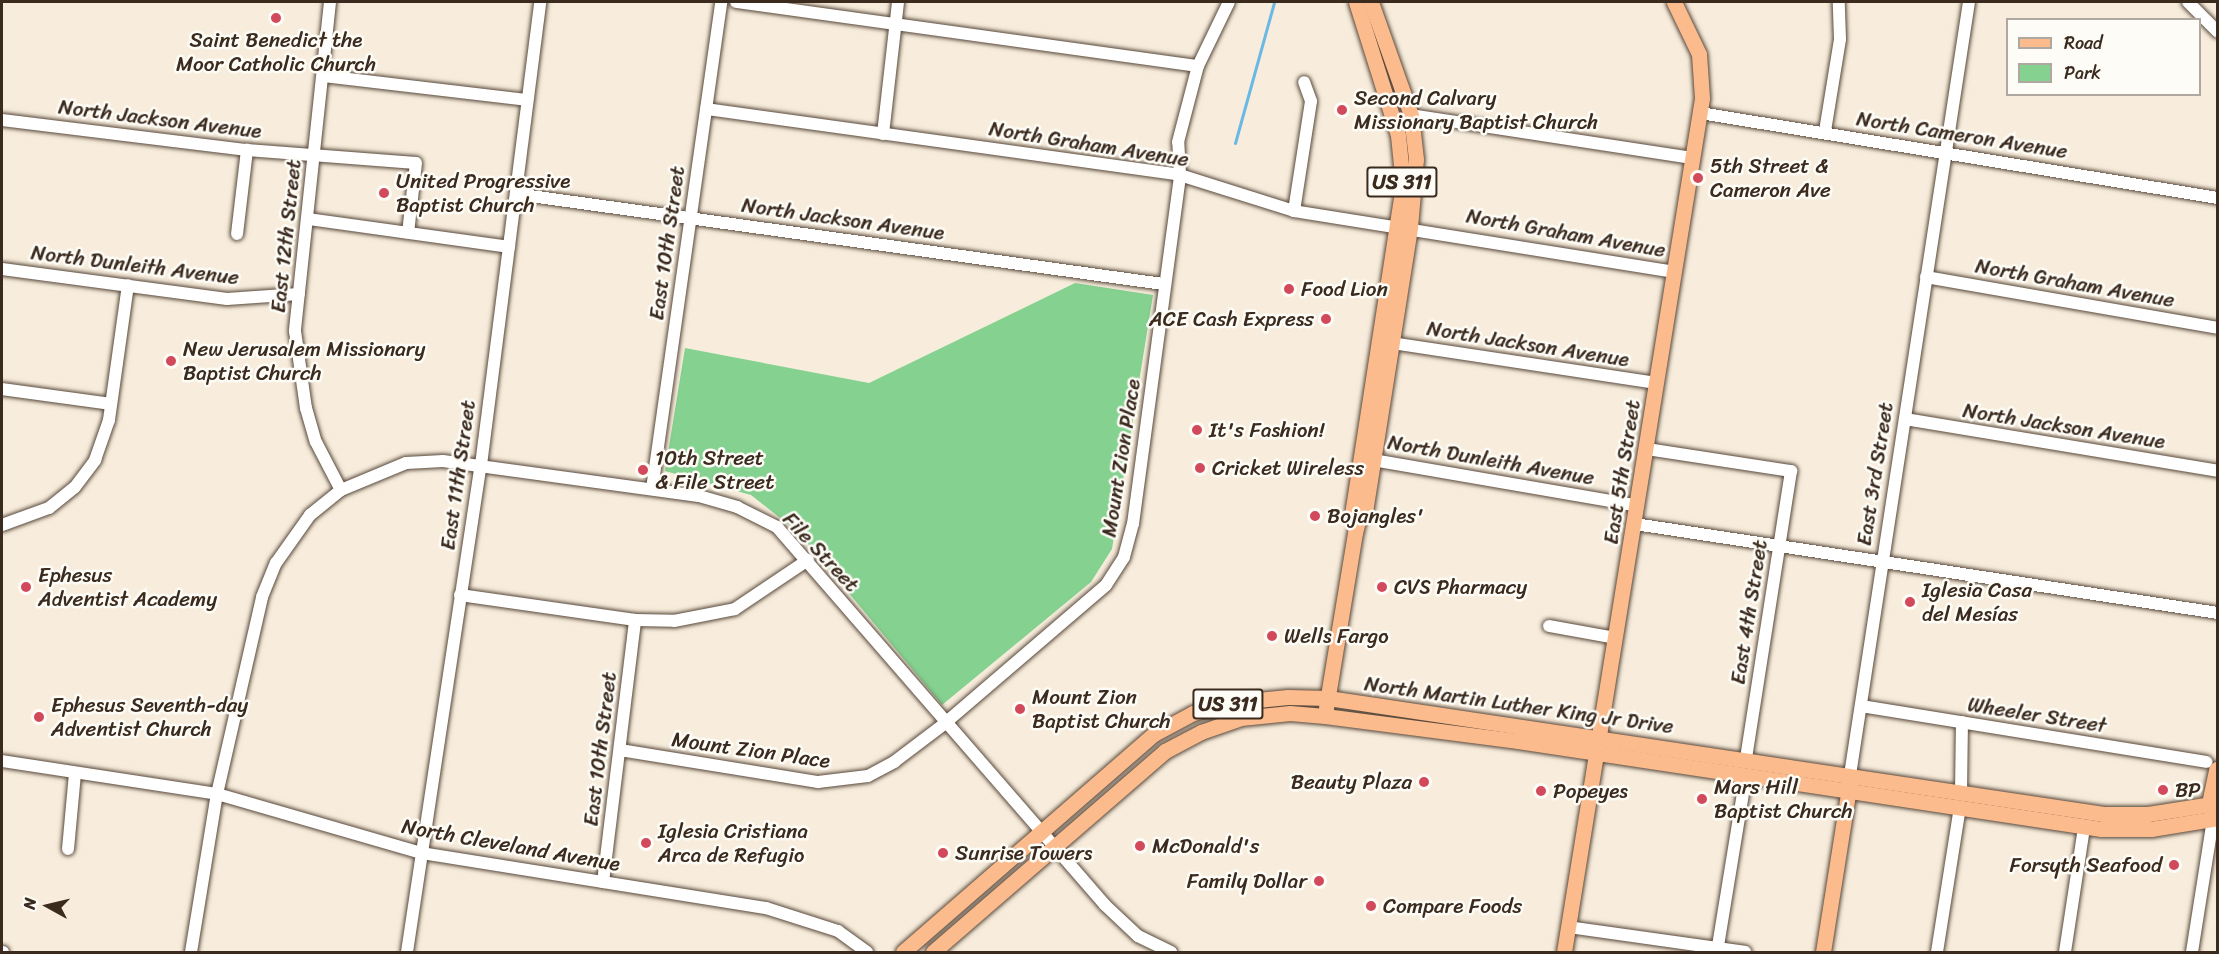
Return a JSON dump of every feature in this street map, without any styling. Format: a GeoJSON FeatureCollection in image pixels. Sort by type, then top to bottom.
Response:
{"type":"FeatureCollection","features":[{"type":"Feature","properties":{"kind":"highway"},"geometry":{"type":"LineString","coordinates":[[2212,767],[2215,812]]}},
{"type":"Feature","properties":{"kind":"main road","name":"US 311"},"geometry":{"type":"LineString","coordinates":[[1325,716],[1359,517],[1365,512],[1392,343],[1404,226],[1398,135],[1356,2]]}},
{"type":"Feature","properties":{"kind":"main road","name":"US 311"},"geometry":{"type":"LineString","coordinates":[[1359,517],[1353,508],[1416,159],[1412,115],[1371,2]]}},
{"type":"Feature","properties":{"kind":"main road","name":"East 5th Street"},"geometry":{"type":"LineString","coordinates":[[1564,952],[1700,113],[1702,66],[1695,40],[1674,2]]}},
{"type":"Feature","properties":{"kind":"main road"},"geometry":{"type":"LineString","coordinates":[[1371,51],[1380,53],[1399,104],[1412,115]]}},
{"type":"Feature","properties":{"kind":"main road","name":"North Martin Luther King Jr Drive"},"geometry":{"type":"LineString","coordinates":[[903,952],[1154,734],[1193,713],[1237,702],[1288,697],[1328,698],[1598,745],[1961,800],[2119,815],[2215,812]]}},
{"type":"Feature","properties":{"kind":"main road","name":"North Martin Luther King Jr Drive"},"geometry":{"type":"LineString","coordinates":[[933,952],[1165,751],[1201,732],[1241,718],[1290,713],[1598,745]]}},
{"type":"Feature","properties":{"kind":"main road","name":"East 3rd Street"},"geometry":{"type":"LineString","coordinates":[[1823,952],[1849,783]]}},
{"type":"Feature","properties":{"kind":"main road","name":"North Martin Luther King Jr Drive"},"geometry":{"type":"LineString","coordinates":[[1961,800],[2084,828],[2135,830],[2215,812]]}},
{"type":"Feature","properties":{"kind":"street","name":"East 12th Street"},"geometry":{"type":"LineString","coordinates":[[330,2],[295,331],[306,408],[316,442],[341,490]]}},
{"type":"Feature","properties":{"kind":"street","name":"East 11th Street"},"geometry":{"type":"LineString","coordinates":[[407,952],[481,465],[540,2]]}},
{"type":"Feature","properties":{"kind":"street","name":"East 10th Street"},"geometry":{"type":"LineString","coordinates":[[652,489],[721,2]]}},
{"type":"Feature","properties":{"kind":"street"},"geometry":{"type":"LineString","coordinates":[[736,2],[1198,66]]}},
{"type":"Feature","properties":{"kind":"street"},"geometry":{"type":"LineString","coordinates":[[883,134],[898,2]]}},
{"type":"Feature","properties":{"kind":"street","name":"Mount Zion Place"},"geometry":{"type":"LineString","coordinates":[[620,750],[835,782],[880,771],[944,724],[1095,597],[1125,556],[1134,512],[1163,284],[1180,175],[1178,142],[1198,66],[1229,2]]}},
{"type":"Feature","properties":{"kind":"street"},"geometry":{"type":"LineString","coordinates":[[1825,131],[1840,39],[1839,2]]}},
{"type":"Feature","properties":{"kind":"street","name":"East 3rd Street"},"geometry":{"type":"LineString","coordinates":[[1849,783],[1969,2]]}},
{"type":"Feature","properties":{"kind":"street"},"geometry":{"type":"LineString","coordinates":[[2188,2],[2217,32]]}},
{"type":"Feature","properties":{"kind":"street"},"geometry":{"type":"LineString","coordinates":[[323,76],[527,100]]}},
{"type":"Feature","properties":{"kind":"street"},"geometry":{"type":"LineString","coordinates":[[1294,211],[1311,101],[1304,82]]}},
{"type":"Feature","properties":{"kind":"street","name":"North Graham Avenue"},"geometry":{"type":"LineString","coordinates":[[706,109],[1180,175],[1294,211],[1404,226],[1675,272]]}},
{"type":"Feature","properties":{"kind":"street","name":"North Cameron Avenue"},"geometry":{"type":"LineString","coordinates":[[1700,113],[1825,131],[2217,198]]}},
{"type":"Feature","properties":{"kind":"street"},"geometry":{"type":"LineString","coordinates":[[1412,115],[1693,158]]}},
{"type":"Feature","properties":{"kind":"street","name":"North Jackson Avenue"},"geometry":{"type":"LineString","coordinates":[[2,120],[247,150],[416,163],[408,233]]}},
{"type":"Feature","properties":{"kind":"street"},"geometry":{"type":"LineString","coordinates":[[237,234],[247,150]]}},
{"type":"Feature","properties":{"kind":"street","name":"North Jackson Avenue"},"geometry":{"type":"LineString","coordinates":[[516,194],[1163,284]]}},
{"type":"Feature","properties":{"kind":"street"},"geometry":{"type":"LineString","coordinates":[[308,219],[509,247]]}},
{"type":"Feature","properties":{"kind":"street","name":"North Dunleith Avenue"},"geometry":{"type":"LineString","coordinates":[[2,269],[227,298],[299,294]]}},
{"type":"Feature","properties":{"kind":"street","name":"North Graham Avenue"},"geometry":{"type":"LineString","coordinates":[[1926,277],[2217,328]]}},
{"type":"Feature","properties":{"kind":"street"},"geometry":{"type":"LineString","coordinates":[[2,525],[41,512],[75,487],[95,460],[111,404],[128,285]]}},
{"type":"Feature","properties":{"kind":"street","name":"North Jackson Avenue"},"geometry":{"type":"LineString","coordinates":[[1392,343],[1657,383]]}},
{"type":"Feature","properties":{"kind":"street"},"geometry":{"type":"LineString","coordinates":[[2,389],[111,404]]}},
{"type":"Feature","properties":{"kind":"street","name":"North Jackson Avenue"},"geometry":{"type":"LineString","coordinates":[[1905,419],[2217,471]]}},
{"type":"Feature","properties":{"kind":"street","name":"East 4th Street"},"geometry":{"type":"LineString","coordinates":[[1647,449],[1791,471],[1717,951]]}},
{"type":"Feature","properties":{"kind":"street","name":"North Dunleith Avenue"},"geometry":{"type":"LineString","coordinates":[[1373,460],[1638,506]]}},
{"type":"Feature","properties":{"kind":"street","name":"File Street"},"geometry":{"type":"LineString","coordinates":[[341,490],[406,463],[443,461],[699,496],[736,507],[777,528],[808,560],[944,724],[1040,833]]}},
{"type":"Feature","properties":{"kind":"street"},"geometry":{"type":"LineString","coordinates":[[191,952],[217,794],[269,578],[310,515],[341,490]]}},
{"type":"Feature","properties":{"kind":"street"},"geometry":{"type":"LineString","coordinates":[[1635,524],[2217,613]]}},
{"type":"Feature","properties":{"kind":"street"},"geometry":{"type":"LineString","coordinates":[[460,595],[636,620],[674,621],[727,612],[768,590],[808,560]]}},
{"type":"Feature","properties":{"kind":"street","name":"East 10th Street"},"geometry":{"type":"LineString","coordinates":[[603,882],[636,620]]}},
{"type":"Feature","properties":{"kind":"street"},"geometry":{"type":"LineString","coordinates":[[1549,626],[1616,638]]}},
{"type":"Feature","properties":{"kind":"street","name":"Wheeler Street"},"geometry":{"type":"LineString","coordinates":[[1861,706],[2212,767]]}},
{"type":"Feature","properties":{"kind":"street"},"geometry":{"type":"LineString","coordinates":[[1937,952],[1961,800],[1962,722]]}},
{"type":"Feature","properties":{"kind":"street","name":"North Cleveland Avenue"},"geometry":{"type":"LineString","coordinates":[[2,761],[217,794],[422,852],[780,911],[838,931],[867,952]]}},
{"type":"Feature","properties":{"kind":"street"},"geometry":{"type":"LineString","coordinates":[[68,849],[75,774]]}},
{"type":"Feature","properties":{"kind":"street"},"geometry":{"type":"LineString","coordinates":[[2192,952],[2215,812]]}},
{"type":"Feature","properties":{"kind":"street"},"geometry":{"type":"LineString","coordinates":[[2065,952],[2084,828]]}},
{"type":"Feature","properties":{"kind":"street"},"geometry":{"type":"LineString","coordinates":[[1040,833],[1138,936],[1171,952]]}},
{"type":"Feature","properties":{"kind":"street"},"geometry":{"type":"LineString","coordinates":[[1568,927],[1717,951],[1745,952]]}},
{"type":"Feature","properties":{"kind":"green space"},"geometry":{"type":"Polygon","coordinates":[[[1075,283],[1153,295],[1112,549],[1091,582],[942,705],[798,532],[751,495],[665,471],[685,348],[869,383],[1075,283]]]}},
{"type":"Feature","properties":{"kind":"waterway"},"geometry":{"type":"LineString","coordinates":[[1235,143],[1274,2]]}},
{"type":"Feature","properties":{"kind":"place","name":"Saint Benedict the Moor Catholic Church"},"geometry":{"type":"Point","coordinates":[276,18]}},
{"type":"Feature","properties":{"kind":"place","name":"Second Calvary Missionary Baptist Church"},"geometry":{"type":"Point","coordinates":[1342,110]}},
{"type":"Feature","properties":{"kind":"place","name":"5th Street & Cameron Ave"},"geometry":{"type":"Point","coordinates":[1698,178]}},
{"type":"Feature","properties":{"kind":"place","name":"United Progressive Baptist Church"},"geometry":{"type":"Point","coordinates":[384,193]}},
{"type":"Feature","properties":{"kind":"place","name":"Food Lion"},"geometry":{"type":"Point","coordinates":[1289,289]}},
{"type":"Feature","properties":{"kind":"place","name":"ACE Cash Express"},"geometry":{"type":"Point","coordinates":[1326,319]}},
{"type":"Feature","properties":{"kind":"place","name":"New Jerusalem Missionary Baptist Church"},"geometry":{"type":"Point","coordinates":[171,361]}},
{"type":"Feature","properties":{"kind":"place","name":"It's Fashion!"},"geometry":{"type":"Point","coordinates":[1197,430]}},
{"type":"Feature","properties":{"kind":"place","name":"Cricket Wireless"},"geometry":{"type":"Point","coordinates":[1200,468]}},
{"type":"Feature","properties":{"kind":"place","name":"10th Street & File Street"},"geometry":{"type":"Point","coordinates":[643,470]}},
{"type":"Feature","properties":{"kind":"place","name":"Bojangles'"},"geometry":{"type":"Point","coordinates":[1315,516]}},
{"type":"Feature","properties":{"kind":"place","name":"Ephesus Adventist Academy"},"geometry":{"type":"Point","coordinates":[26,587]}},
{"type":"Feature","properties":{"kind":"place","name":"CVS Pharmacy"},"geometry":{"type":"Point","coordinates":[1382,587]}},
{"type":"Feature","properties":{"kind":"place","name":"Iglesia Casa del Mesías"},"geometry":{"type":"Point","coordinates":[1910,602]}},
{"type":"Feature","properties":{"kind":"place","name":"Wells Fargo"},"geometry":{"type":"Point","coordinates":[1272,636]}},
{"type":"Feature","properties":{"kind":"place","name":"Mount Zion Baptist Church"},"geometry":{"type":"Point","coordinates":[1020,709]}},
{"type":"Feature","properties":{"kind":"place","name":"Ephesus Seventh-day Adventist Church"},"geometry":{"type":"Point","coordinates":[39,717]}},
{"type":"Feature","properties":{"kind":"place","name":"Beauty Plaza"},"geometry":{"type":"Point","coordinates":[1424,782]}},
{"type":"Feature","properties":{"kind":"place","name":"BP"},"geometry":{"type":"Point","coordinates":[2163,790]}},
{"type":"Feature","properties":{"kind":"place","name":"Popeyes"},"geometry":{"type":"Point","coordinates":[1541,791]}},
{"type":"Feature","properties":{"kind":"place","name":"Mars Hill Baptist Church"},"geometry":{"type":"Point","coordinates":[1702,799]}},
{"type":"Feature","properties":{"kind":"place","name":"Iglesia Cristiana Arca de Refugio"},"geometry":{"type":"Point","coordinates":[646,843]}},
{"type":"Feature","properties":{"kind":"place","name":"McDonald's"},"geometry":{"type":"Point","coordinates":[1140,846]}},
{"type":"Feature","properties":{"kind":"place","name":"Sunrise Towers"},"geometry":{"type":"Point","coordinates":[943,853]}},
{"type":"Feature","properties":{"kind":"place","name":"Forsyth Seafood"},"geometry":{"type":"Point","coordinates":[2174,865]}},
{"type":"Feature","properties":{"kind":"place","name":"Family Dollar"},"geometry":{"type":"Point","coordinates":[1319,881]}},
{"type":"Feature","properties":{"kind":"place","name":"Compare Foods"},"geometry":{"type":"Point","coordinates":[1371,906]}}]}
